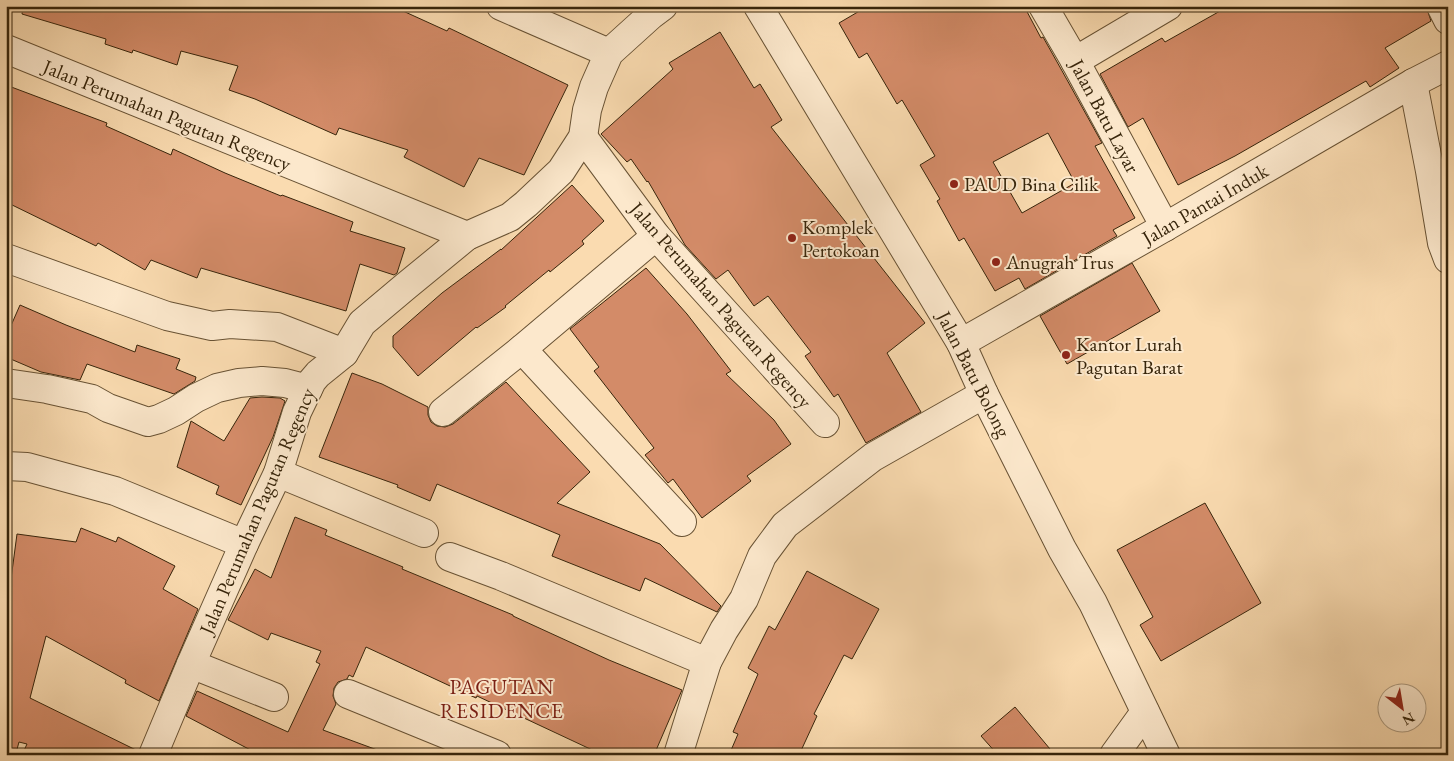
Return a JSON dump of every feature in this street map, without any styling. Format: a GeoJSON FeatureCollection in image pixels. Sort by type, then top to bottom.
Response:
{"type":"FeatureCollection","features":[{"type":"Feature","properties":{"kind":"street"},"geometry":{"type":"LineString","coordinates":[[500,6],[609,53]]}},
{"type":"Feature","properties":{"kind":"street","name":"Jalan Perumahan Pagutan Regency"},"geometry":{"type":"LineString","coordinates":[[153,755],[244,544],[278,473],[297,412],[308,388],[318,374],[344,353],[362,323],[467,236],[510,217],[561,171],[583,137],[587,110],[594,87],[609,53],[663,6]]}},
{"type":"Feature","properties":{"kind":"street","name":"Jalan Batu Bolong"},"geometry":{"type":"LineString","coordinates":[[758,6],[961,343],[984,394],[1062,549],[1093,603],[1166,755]]}},
{"type":"Feature","properties":{"kind":"street","name":"Jalan Batu Layar"},"geometry":{"type":"LineString","coordinates":[[1043,6],[1165,227]]}},
{"type":"Feature","properties":{"kind":"street"},"geometry":{"type":"LineString","coordinates":[[1075,61],[1168,6]]}},
{"type":"Feature","properties":{"kind":"street"},"geometry":{"type":"LineString","coordinates":[[1440,6],[1448,20]]}},
{"type":"Feature","properties":{"kind":"street","name":"Jalan Perumahan Pagutan Regency"},"geometry":{"type":"LineString","coordinates":[[6,50],[467,236]]}},
{"type":"Feature","properties":{"kind":"street","name":"Jalan Pantai Induk"},"geometry":{"type":"LineString","coordinates":[[961,343],[1413,83],[1448,65]]}},
{"type":"Feature","properties":{"kind":"street"},"geometry":{"type":"LineString","coordinates":[[1413,83],[1442,243],[1448,259]]}},
{"type":"Feature","properties":{"kind":"street","name":"Jalan Perumahan Pagutan Regency"},"geometry":{"type":"LineString","coordinates":[[583,137],[656,236],[825,424]]}},
{"type":"Feature","properties":{"kind":"street"},"geometry":{"type":"LineString","coordinates":[[443,412],[522,349],[656,236]]}},
{"type":"Feature","properties":{"kind":"street"},"geometry":{"type":"LineString","coordinates":[[6,258],[167,316],[212,326],[230,324],[277,327],[344,353]]}},
{"type":"Feature","properties":{"kind":"street"},"geometry":{"type":"LineString","coordinates":[[522,349],[682,522]]}},
{"type":"Feature","properties":{"kind":"street"},"geometry":{"type":"LineString","coordinates":[[6,384],[48,389],[92,399],[108,408],[148,422],[176,411],[196,398],[217,388],[239,383],[262,381],[308,388]]}},
{"type":"Feature","properties":{"kind":"street"},"geometry":{"type":"LineString","coordinates":[[678,755],[707,662],[724,630],[744,599],[762,556],[785,525],[873,457],[984,394]]}},
{"type":"Feature","properties":{"kind":"street"},"geometry":{"type":"LineString","coordinates":[[6,466],[27,467],[115,491],[244,544]]}},
{"type":"Feature","properties":{"kind":"street"},"geometry":{"type":"LineString","coordinates":[[278,473],[424,533]]}},
{"type":"Feature","properties":{"kind":"street"},"geometry":{"type":"LineString","coordinates":[[450,557],[502,576],[707,662]]}},
{"type":"Feature","properties":{"kind":"street"},"geometry":{"type":"LineString","coordinates":[[191,664],[274,697]]}},
{"type":"Feature","properties":{"kind":"street"},"geometry":{"type":"LineString","coordinates":[[348,694],[497,755]]}},
{"type":"Feature","properties":{"kind":"street"},"geometry":{"type":"LineString","coordinates":[[1114,755],[1145,712]]}},
{"type":"Feature","properties":{"kind":"building"},"geometry":{"type":"Polygon","coordinates":[[[23,6],[392,6],[447,31],[449,28],[568,85],[524,175],[479,158],[464,187],[404,157],[408,150],[339,128],[336,135],[255,99],[229,90],[238,66],[181,51],[177,65],[133,50],[132,53],[105,44],[106,39],[22,14],[23,6]]]}},
{"type":"Feature","properties":{"kind":"building"},"geometry":{"type":"Polygon","coordinates":[[[868,6],[1024,6],[1102,143],[1095,146],[1135,218],[1113,230],[1117,236],[1025,289],[1019,278],[995,291],[964,238],[959,241],[937,201],[940,199],[920,165],[935,156],[902,100],[897,104],[867,53],[859,58],[839,23],[868,6]],[[1048,133],[993,162],[1022,213],[1075,183],[1048,133]]]}},
{"type":"Feature","properties":{"kind":"building"},"geometry":{"type":"Polygon","coordinates":[[[1229,6],[1426,6],[1431,21],[1385,48],[1399,68],[1370,87],[1366,81],[1235,156],[1178,185],[1143,118],[1128,127],[1100,74],[1162,38],[1165,42],[1229,6]]]}},
{"type":"Feature","properties":{"kind":"building"},"geometry":{"type":"Polygon","coordinates":[[[720,32],[754,88],[760,84],[782,120],[771,127],[925,323],[887,353],[921,412],[866,443],[838,394],[834,397],[805,356],[811,352],[768,296],[754,306],[728,270],[716,279],[685,245],[648,181],[631,159],[627,162],[601,134],[673,69],[669,63],[720,32]]]}},
{"type":"Feature","properties":{"kind":"building"},"geometry":{"type":"Polygon","coordinates":[[[6,85],[107,123],[106,126],[171,155],[173,149],[281,196],[353,222],[350,231],[405,248],[397,273],[394,275],[360,264],[346,311],[201,268],[197,278],[151,260],[145,270],[98,243],[96,246],[6,202],[6,85]]]}},
{"type":"Feature","properties":{"kind":"building"},"geometry":{"type":"Polygon","coordinates":[[[572,185],[604,221],[582,241],[584,244],[550,272],[549,270],[506,307],[476,327],[418,376],[393,347],[393,336],[442,293],[501,250],[572,185]]]}},
{"type":"Feature","properties":{"kind":"building"},"geometry":{"type":"Polygon","coordinates":[[[1132,263],[1160,311],[1067,364],[1040,316],[1132,263]]]}},
{"type":"Feature","properties":{"kind":"building"},"geometry":{"type":"Polygon","coordinates":[[[646,268],[687,314],[731,371],[726,374],[774,420],[791,444],[747,476],[751,481],[702,518],[673,479],[668,483],[645,455],[654,448],[594,371],[599,367],[570,329],[646,268]]]}},
{"type":"Feature","properties":{"kind":"building"},"geometry":{"type":"Polygon","coordinates":[[[20,305],[135,352],[137,345],[180,359],[176,369],[196,377],[195,381],[174,394],[87,364],[80,380],[41,372],[6,357],[6,337],[20,305]]]}},
{"type":"Feature","properties":{"kind":"building"},"geometry":{"type":"Polygon","coordinates":[[[352,373],[382,384],[428,407],[428,415],[431,422],[437,426],[445,427],[453,424],[506,382],[590,472],[557,503],[660,544],[721,606],[717,612],[645,578],[640,591],[552,556],[560,535],[437,484],[430,501],[397,487],[398,485],[319,457],[352,373]]]}},
{"type":"Feature","properties":{"kind":"building"},"geometry":{"type":"Polygon","coordinates":[[[250,398],[280,398],[285,401],[273,437],[241,505],[216,494],[219,486],[177,467],[191,421],[224,441],[250,398]]]}},
{"type":"Feature","properties":{"kind":"building"},"geometry":{"type":"Polygon","coordinates":[[[1205,503],[1261,603],[1161,661],[1140,625],[1153,617],[1117,550],[1205,503]]]}},
{"type":"Feature","properties":{"kind":"building"},"geometry":{"type":"Polygon","coordinates":[[[295,517],[327,530],[325,535],[403,567],[402,569],[513,615],[609,660],[682,690],[654,755],[603,755],[366,647],[353,677],[349,675],[347,679],[338,682],[334,688],[333,696],[336,704],[323,730],[380,751],[379,755],[260,755],[186,716],[197,691],[288,732],[320,664],[316,662],[321,651],[271,633],[268,640],[228,620],[255,569],[271,578],[295,517]]]}},
{"type":"Feature","properties":{"kind":"building"},"geometry":{"type":"Polygon","coordinates":[[[81,528],[116,542],[118,537],[175,566],[163,589],[198,609],[159,701],[125,683],[126,680],[46,636],[30,698],[138,751],[138,755],[22,755],[27,744],[19,742],[16,753],[6,751],[6,595],[11,579],[17,534],[76,542],[81,528]]]}},
{"type":"Feature","properties":{"kind":"building"},"geometry":{"type":"Polygon","coordinates":[[[807,571],[879,609],[852,659],[844,655],[814,714],[817,716],[799,755],[729,755],[738,734],[733,732],[758,674],[748,668],[769,626],[775,630],[807,571]]]}},
{"type":"Feature","properties":{"kind":"building"},"geometry":{"type":"Polygon","coordinates":[[[1015,707],[1055,755],[998,755],[981,736],[1015,707]]]}},
{"type":"Feature","properties":{"kind":"place","name":"PAUD Bina Cilik"},"geometry":{"type":"Point","coordinates":[954,184]}},
{"type":"Feature","properties":{"kind":"place","name":"Komplek Pertokoan"},"geometry":{"type":"Point","coordinates":[792,238]}},
{"type":"Feature","properties":{"kind":"place","name":"Anugrah Trus"},"geometry":{"type":"Point","coordinates":[996,262]}},
{"type":"Feature","properties":{"kind":"place","name":"Kantor Lurah Pagutan Barat"},"geometry":{"type":"Point","coordinates":[1066,355]}},
{"type":"Feature","properties":{"kind":"district","name":"PAGUTAN RESIDENCE"},"geometry":{"type":"Point","coordinates":[502,699]}}]}
